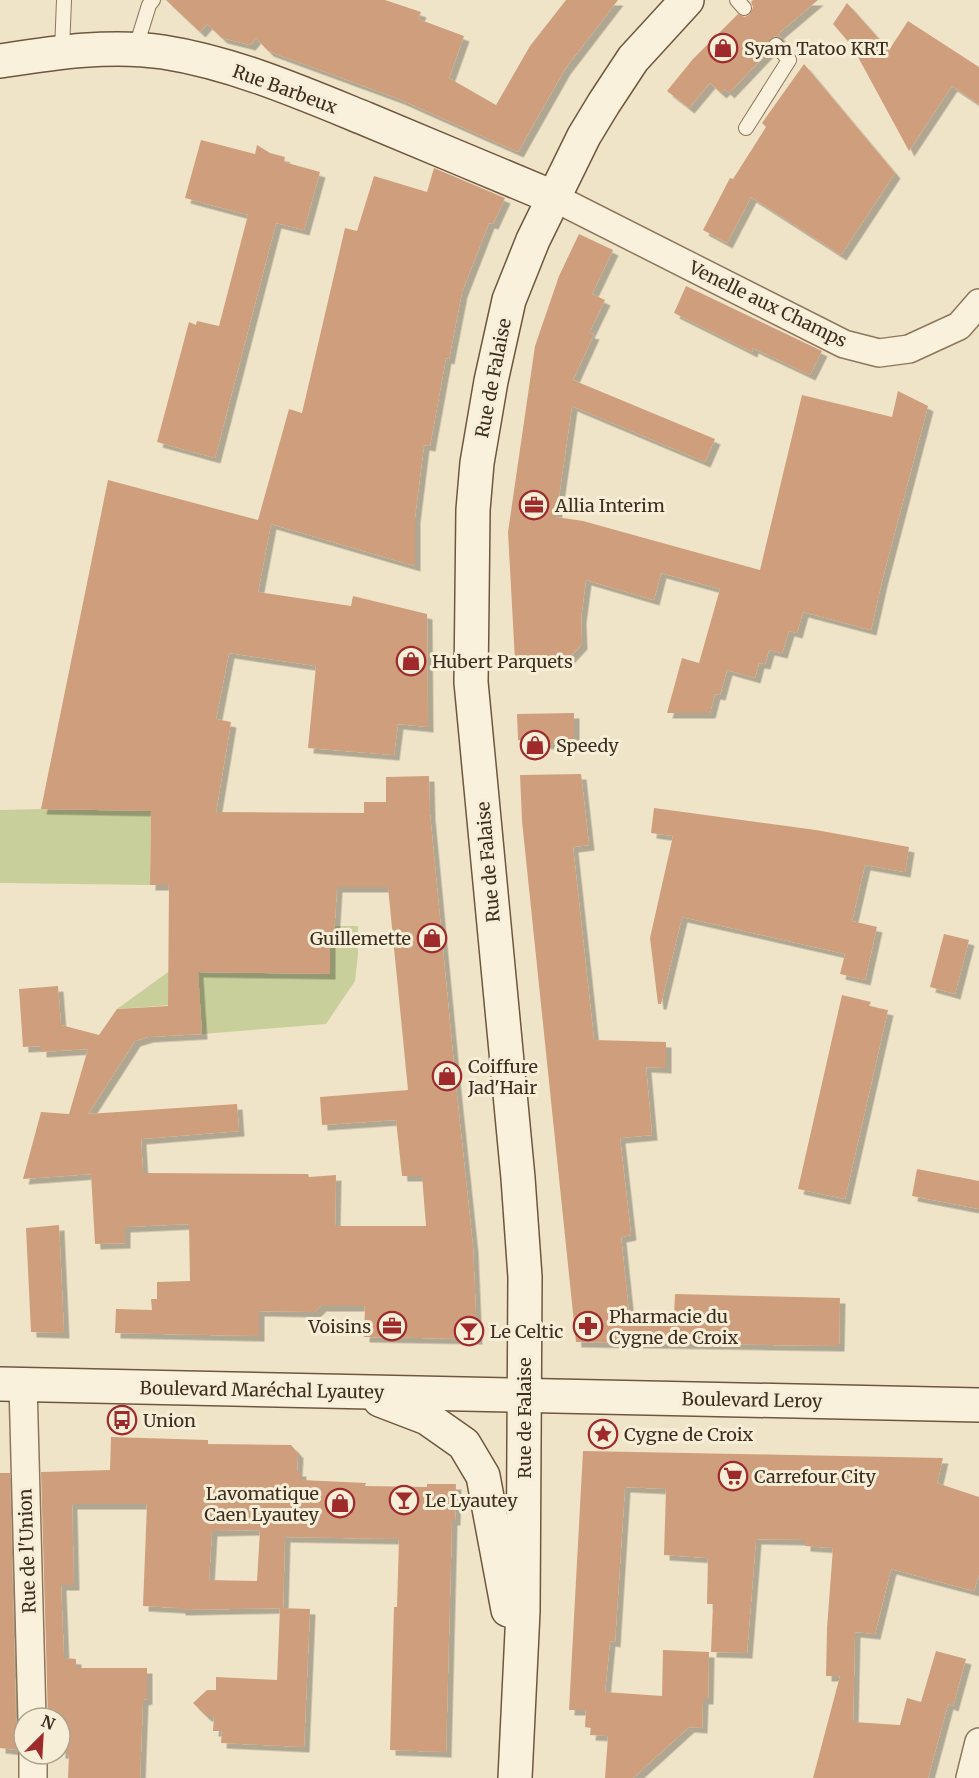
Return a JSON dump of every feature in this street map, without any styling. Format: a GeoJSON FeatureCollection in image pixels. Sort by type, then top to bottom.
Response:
{"type":"FeatureCollection","features":[{"type":"Feature","properties":{"kind":"main road","name":"Rue de Falaise"},"geometry":{"type":"LineString","coordinates":[[515,1778],[521,1677],[525,1277],[518,1178],[471,682],[473,510],[477,464],[509,300],[533,240],[584,136],[633,58],[687,0]]}},
{"type":"Feature","properties":{"kind":"main road","name":"Rue Barbeux"},"geometry":{"type":"LineString","coordinates":[[0,61],[62,51],[135,50],[162,52],[205,61],[286,87],[555,198]]}},
{"type":"Feature","properties":{"kind":"main road","name":"Boulevard Maréchal Lyautey"},"geometry":{"type":"LineString","coordinates":[[12,1384],[524,1395]]}},
{"type":"Feature","properties":{"kind":"main road"},"geometry":{"type":"LineString","coordinates":[[325,1391],[384,1400],[427,1418],[464,1443],[483,1476],[521,1677]]}},
{"type":"Feature","properties":{"kind":"main road","name":"Boulevard Leroy"},"geometry":{"type":"LineString","coordinates":[[524,1395],[979,1405]]}},
{"type":"Feature","properties":{"kind":"street","name":"Venelle aux Champs"},"geometry":{"type":"LineString","coordinates":[[555,198],[844,344],[879,353],[909,349],[958,326],[979,303]]}},
{"type":"Feature","properties":{"kind":"street","name":"Rue de l'Union"},"geometry":{"type":"LineString","coordinates":[[12,1384],[31,1706]]}},
{"type":"Feature","properties":{"kind":"street"},"geometry":{"type":"LineString","coordinates":[[970,1778],[979,1742]]}},
{"type":"Feature","properties":{"kind":"lane"},"geometry":{"type":"LineString","coordinates":[[62,51],[64,0]]}},
{"type":"Feature","properties":{"kind":"lane"},"geometry":{"type":"LineString","coordinates":[[135,50],[149,5],[153,0]]}},
{"type":"Feature","properties":{"kind":"lane"},"geometry":{"type":"LineString","coordinates":[[746,128],[789,60],[776,45]]}},
{"type":"Feature","properties":{"kind":"green space"},"geometry":{"type":"Polygon","coordinates":[[[0,810],[151,811],[150,885],[0,883],[0,810]]]}},
{"type":"Feature","properties":{"kind":"green space"},"geometry":{"type":"Polygon","coordinates":[[[335,926],[358,926],[358,955],[355,981],[326,1024],[202,1034],[200,1003],[117,1009],[168,972],[330,974],[330,934],[334,935],[335,926]]]}},
{"type":"Feature","properties":{"kind":"building"},"geometry":{"type":"Polygon","coordinates":[[[166,0],[385,0],[421,12],[418,19],[464,36],[449,78],[496,105],[530,46],[566,0],[618,0],[565,69],[518,152],[399,99],[268,51],[256,38],[250,45],[222,38],[207,24],[200,32],[166,0]]]}},
{"type":"Feature","properties":{"kind":"building"},"geometry":{"type":"Polygon","coordinates":[[[753,0],[818,0],[778,34],[782,38],[775,36],[770,39],[767,46],[769,51],[729,93],[725,89],[721,93],[710,83],[689,108],[667,91],[693,59],[738,14],[745,17],[750,14],[753,0]]]}},
{"type":"Feature","properties":{"kind":"building"},"geometry":{"type":"Polygon","coordinates":[[[847,3],[889,50],[908,21],[979,67],[979,104],[952,86],[909,151],[852,46],[833,24],[847,3]]]}},
{"type":"Feature","properties":{"kind":"building"},"geometry":{"type":"Polygon","coordinates":[[[804,64],[895,173],[841,255],[751,197],[727,243],[703,230],[730,178],[733,179],[766,127],[762,123],[804,64]]]}},
{"type":"Feature","properties":{"kind":"building"},"geometry":{"type":"Polygon","coordinates":[[[201,140],[255,154],[257,145],[270,153],[285,157],[284,162],[320,172],[304,230],[276,223],[215,458],[157,442],[189,322],[196,325],[197,321],[219,326],[248,215],[185,198],[201,140]]]}},
{"type":"Feature","properties":{"kind":"building"},"geometry":{"type":"Polygon","coordinates":[[[434,168],[505,198],[493,224],[489,223],[462,292],[449,359],[446,358],[430,446],[424,445],[415,517],[415,566],[271,524],[258,592],[351,606],[353,596],[427,614],[428,727],[398,724],[394,755],[308,748],[316,666],[229,653],[216,719],[231,722],[216,812],[364,813],[364,802],[386,802],[386,777],[429,776],[430,814],[473,1247],[477,1339],[364,1337],[365,1306],[321,1306],[315,1312],[259,1311],[259,1336],[115,1333],[116,1309],[152,1310],[151,1299],[157,1299],[157,1282],[190,1281],[189,1224],[125,1227],[125,1243],[95,1244],[91,1174],[23,1179],[41,1112],[69,1114],[88,1049],[41,1052],[41,1046],[23,1047],[19,989],[58,986],[61,1025],[99,1035],[117,1009],[168,1006],[169,885],[150,885],[151,811],[41,809],[108,480],[258,520],[289,409],[302,413],[345,228],[357,231],[374,176],[427,192],[434,168]],[[337,887],[334,935],[330,934],[330,974],[198,972],[202,1034],[148,1037],[135,1041],[88,1114],[237,1104],[239,1131],[141,1139],[143,1173],[308,1174],[309,1177],[336,1175],[335,1226],[426,1226],[422,1176],[402,1176],[396,1120],[322,1125],[320,1097],[408,1090],[388,887],[337,887]]]}},
{"type":"Feature","properties":{"kind":"building"},"geometry":{"type":"Polygon","coordinates":[[[579,234],[613,250],[592,294],[605,300],[589,333],[594,334],[573,380],[715,439],[705,462],[572,406],[556,517],[583,521],[760,570],[802,395],[892,417],[898,391],[928,406],[871,630],[803,612],[797,633],[789,631],[782,653],[769,650],[765,664],[759,663],[755,678],[727,670],[720,695],[715,694],[710,713],[667,713],[682,658],[699,663],[720,589],[661,573],[654,600],[586,580],[581,618],[582,644],[567,660],[515,661],[508,532],[535,346],[559,276],[579,234]]]}},
{"type":"Feature","properties":{"kind":"building"},"geometry":{"type":"Polygon","coordinates":[[[686,286],[822,351],[810,375],[753,348],[752,352],[674,313],[686,286]]]}},
{"type":"Feature","properties":{"kind":"building"},"geometry":{"type":"Polygon","coordinates":[[[574,713],[574,747],[518,740],[517,714],[574,713]]]}},
{"type":"Feature","properties":{"kind":"building"},"geometry":{"type":"Polygon","coordinates":[[[581,774],[589,845],[573,847],[594,1040],[666,1042],[666,1068],[646,1067],[652,1135],[620,1138],[631,1235],[621,1237],[629,1313],[674,1314],[675,1294],[840,1298],[839,1346],[576,1342],[522,821],[520,775],[581,774]]]}},
{"type":"Feature","properties":{"kind":"building"},"geometry":{"type":"Polygon","coordinates":[[[654,808],[816,830],[909,847],[905,872],[865,865],[852,921],[877,927],[865,980],[840,974],[845,954],[682,917],[661,1004],[658,1004],[650,938],[673,836],[651,833],[654,808]]]}},
{"type":"Feature","properties":{"kind":"building"},"geometry":{"type":"Polygon","coordinates":[[[944,934],[969,940],[955,994],[930,987],[944,934]]]}},
{"type":"Feature","properties":{"kind":"building"},"geometry":{"type":"Polygon","coordinates":[[[842,995],[871,1002],[869,1006],[888,1010],[845,1199],[798,1189],[842,995]]]}},
{"type":"Feature","properties":{"kind":"building"},"geometry":{"type":"Polygon","coordinates":[[[917,1169],[979,1181],[979,1209],[912,1196],[917,1169]]]}},
{"type":"Feature","properties":{"kind":"building"},"geometry":{"type":"Polygon","coordinates":[[[59,1225],[64,1333],[31,1332],[26,1228],[59,1225]]]}},
{"type":"Feature","properties":{"kind":"building"},"geometry":{"type":"Polygon","coordinates":[[[111,1437],[208,1440],[208,1444],[291,1445],[298,1453],[297,1471],[301,1471],[301,1480],[366,1483],[365,1486],[427,1487],[427,1484],[456,1484],[455,1520],[452,1520],[446,1752],[390,1750],[394,1607],[397,1607],[399,1539],[285,1537],[283,1608],[180,1610],[180,1608],[143,1606],[147,1504],[72,1504],[74,1585],[61,1585],[64,1658],[76,1659],[76,1668],[147,1668],[147,1699],[143,1700],[140,1778],[68,1778],[68,1766],[72,1766],[72,1706],[48,1706],[41,1472],[110,1470],[111,1437]],[[260,1530],[212,1531],[209,1580],[257,1581],[260,1530]]]}},
{"type":"Feature","properties":{"kind":"building"},"geometry":{"type":"Polygon","coordinates":[[[583,1451],[943,1458],[937,1483],[979,1497],[979,1574],[974,1591],[891,1569],[875,1634],[855,1632],[853,1722],[900,1725],[907,1698],[921,1702],[936,1651],[966,1659],[953,1706],[948,1704],[928,1778],[813,1778],[840,1676],[826,1676],[833,1548],[805,1546],[805,1540],[756,1539],[747,1653],[711,1652],[713,1604],[707,1604],[708,1558],[664,1555],[666,1489],[625,1487],[615,1642],[610,1641],[605,1692],[662,1696],[663,1650],[709,1652],[708,1699],[703,1699],[702,1728],[689,1727],[633,1778],[605,1778],[608,1736],[590,1735],[591,1728],[585,1727],[586,1710],[569,1710],[583,1451]]]}},
{"type":"Feature","properties":{"kind":"building"},"geometry":{"type":"Polygon","coordinates":[[[0,1473],[10,1473],[16,1706],[12,1706],[12,1749],[0,1748],[0,1473]]]}},
{"type":"Feature","properties":{"kind":"building"},"geometry":{"type":"Polygon","coordinates":[[[280,1608],[310,1609],[304,1747],[221,1743],[222,1731],[213,1731],[214,1716],[206,1716],[193,1703],[207,1690],[216,1690],[216,1677],[277,1680],[280,1608]]]}},
{"type":"Feature","properties":{"kind":"place","name":"Syam Tatoo KRT"},"geometry":{"type":"Point","coordinates":[723,48]}},
{"type":"Feature","properties":{"kind":"place","name":"Allia Interim"},"geometry":{"type":"Point","coordinates":[534,505]}},
{"type":"Feature","properties":{"kind":"place","name":"Hubert Parquets"},"geometry":{"type":"Point","coordinates":[411,661]}},
{"type":"Feature","properties":{"kind":"place","name":"Speedy"},"geometry":{"type":"Point","coordinates":[535,745]}},
{"type":"Feature","properties":{"kind":"place","name":"Guillemette"},"geometry":{"type":"Point","coordinates":[432,938]}},
{"type":"Feature","properties":{"kind":"place","name":"Coiffure Jad'Hair"},"geometry":{"type":"Point","coordinates":[447,1076]}},
{"type":"Feature","properties":{"kind":"place","name":"Voisins"},"geometry":{"type":"Point","coordinates":[392,1326]}},
{"type":"Feature","properties":{"kind":"place","name":"Pharmacie du Cygne de Croix"},"geometry":{"type":"Point","coordinates":[588,1326]}},
{"type":"Feature","properties":{"kind":"place","name":"Le Celtic"},"geometry":{"type":"Point","coordinates":[469,1331]}},
{"type":"Feature","properties":{"kind":"place","name":"Union"},"geometry":{"type":"Point","coordinates":[122,1420]}},
{"type":"Feature","properties":{"kind":"place","name":"Cygne de Croix"},"geometry":{"type":"Point","coordinates":[603,1434]}},
{"type":"Feature","properties":{"kind":"place","name":"Carrefour City"},"geometry":{"type":"Point","coordinates":[733,1476]}},
{"type":"Feature","properties":{"kind":"place","name":"Le Lyautey"},"geometry":{"type":"Point","coordinates":[404,1500]}},
{"type":"Feature","properties":{"kind":"place","name":"Lavomatique Caen Lyautey"},"geometry":{"type":"Point","coordinates":[340,1503]}}]}
